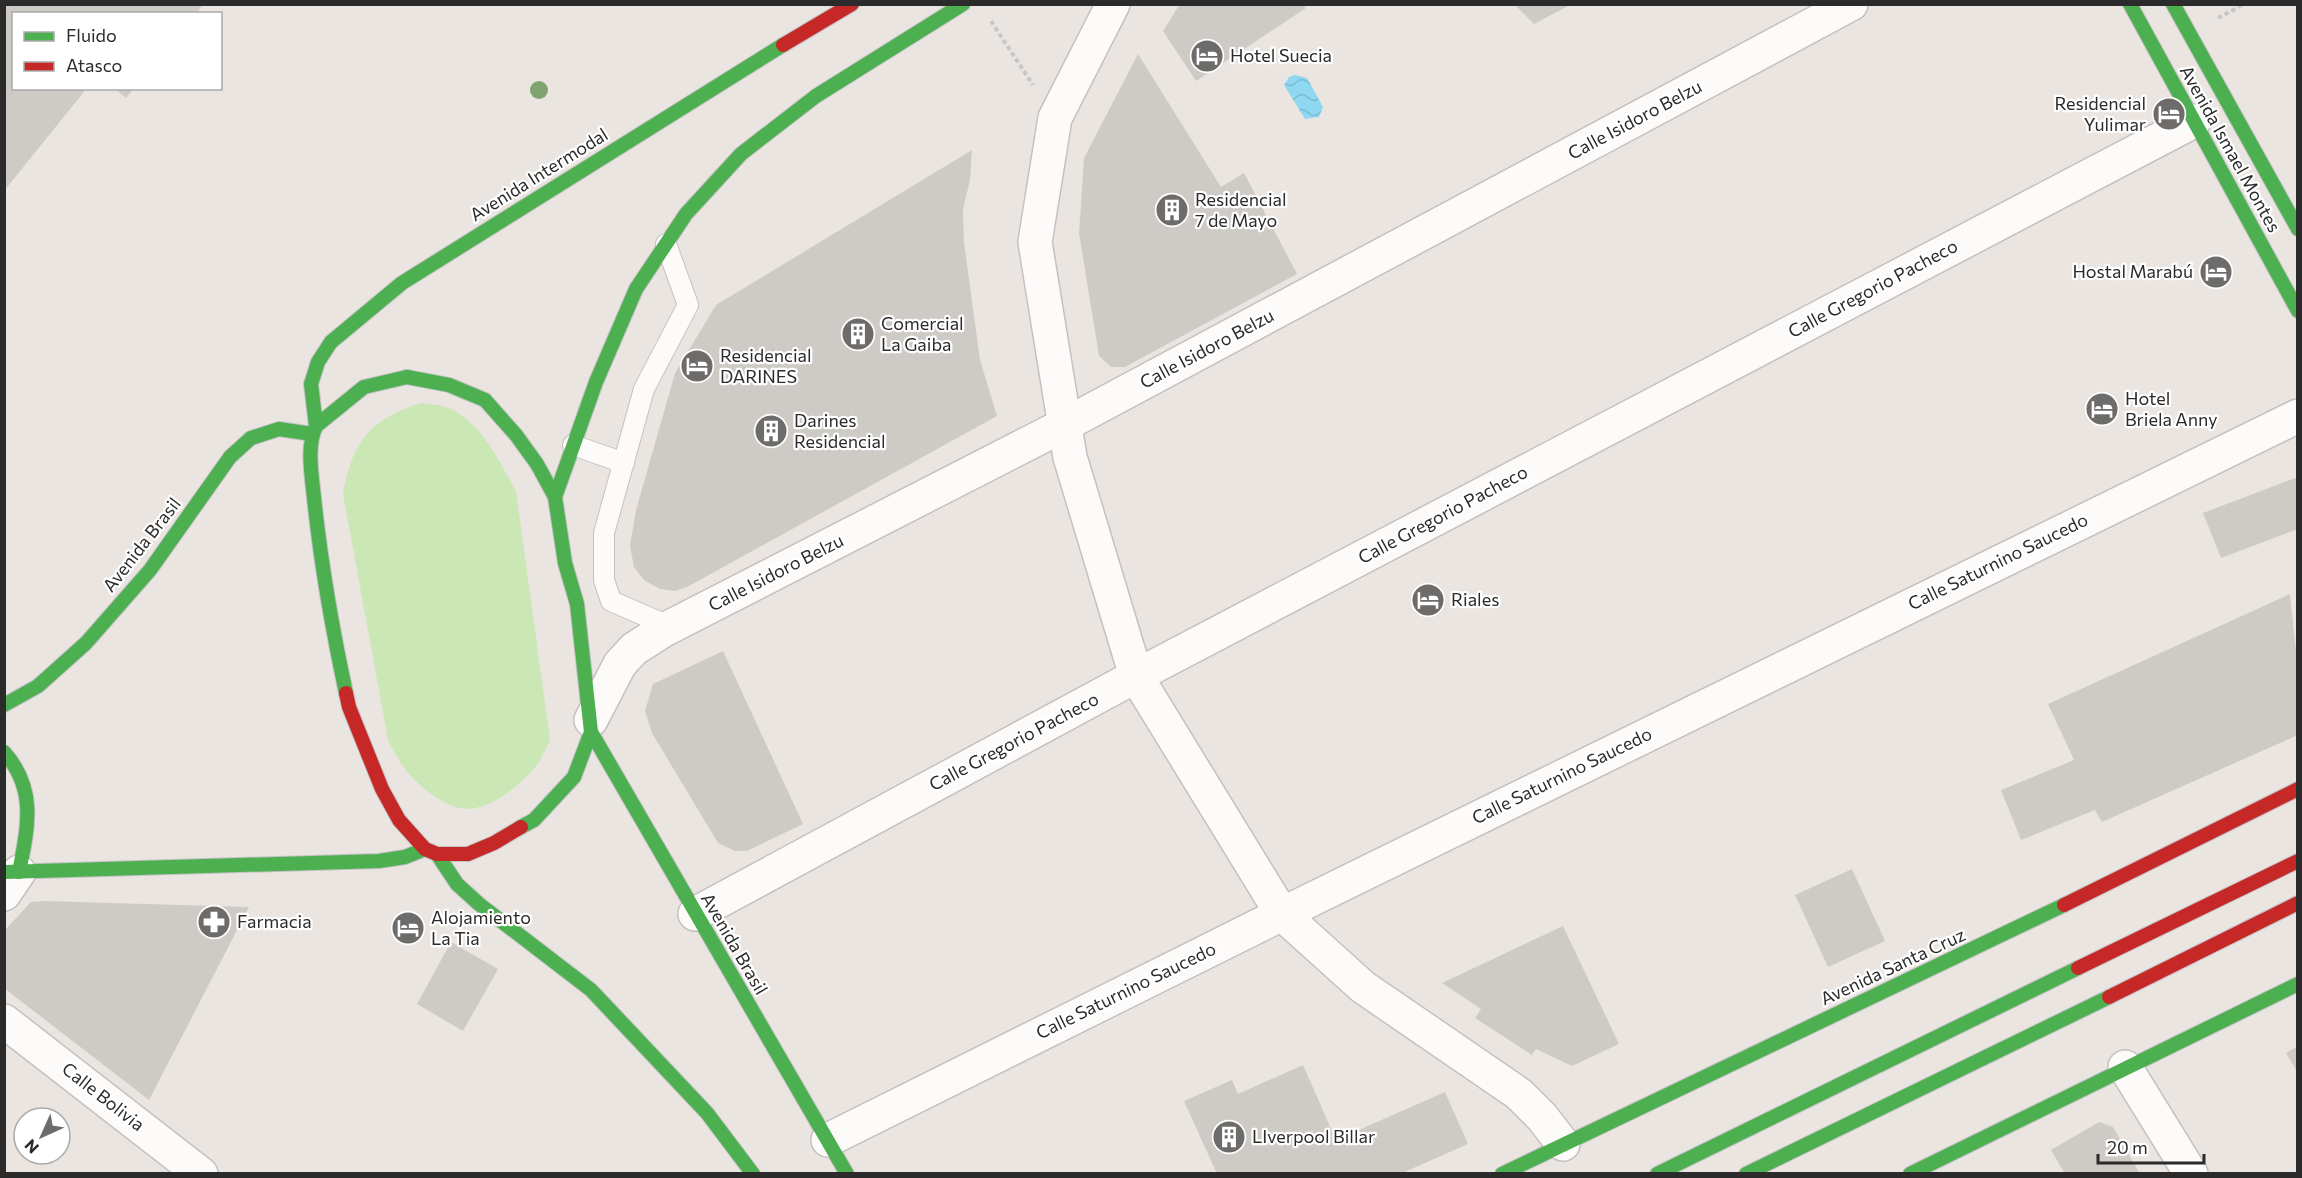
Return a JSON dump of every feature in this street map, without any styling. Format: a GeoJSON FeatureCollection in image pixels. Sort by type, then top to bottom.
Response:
{"type":"FeatureCollection","features":[{"type":"Feature","properties":{"kind":"main road","name":"Avenida Intermodal"},"geometry":{"type":"LineString","coordinates":[[431,852],[399,820],[382,789],[349,706],[320,557],[311,465],[314,430],[311,384],[318,363],[331,342],[402,283],[751,63],[852,4]]}},
{"type":"Feature","properties":{"kind":"main road"},"geometry":{"type":"LineString","coordinates":[[555,497],[596,382],[636,289],[686,214],[741,154],[816,96],[963,4]]}},
{"type":"Feature","properties":{"kind":"main road","name":"Avenida Ismael Montes"},"geometry":{"type":"LineString","coordinates":[[2130,4],[2298,311]]}},
{"type":"Feature","properties":{"kind":"main road","name":"Avenida Ismael Montes"},"geometry":{"type":"LineString","coordinates":[[2173,4],[2298,229]]}},
{"type":"Feature","properties":{"kind":"main road"},"geometry":{"type":"LineString","coordinates":[[4,752],[15,761],[27,786],[28,826],[9,879],[379,861],[431,852],[468,854],[494,843],[534,820],[574,777],[591,726],[577,604],[565,563],[555,497],[537,464],[516,435],[484,400],[449,385],[407,377],[364,387],[314,430]]}},
{"type":"Feature","properties":{"kind":"main road","name":"Avenida Brasil"},"geometry":{"type":"LineString","coordinates":[[4,705],[38,686],[86,644],[150,570],[230,457],[251,438],[279,429],[314,430]]}},
{"type":"Feature","properties":{"kind":"main road","name":"Avenida Brasil"},"geometry":{"type":"LineString","coordinates":[[591,726],[695,914],[847,1173]]}},
{"type":"Feature","properties":{"kind":"main road","name":"Avenida Santa Cruz"},"geometry":{"type":"LineString","coordinates":[[1503,1173],[2020,927],[2298,789]]}},
{"type":"Feature","properties":{"kind":"main road"},"geometry":{"type":"LineString","coordinates":[[431,852],[457,884],[591,990],[707,1113],[753,1173]]}},
{"type":"Feature","properties":{"kind":"main road"},"geometry":{"type":"LineString","coordinates":[[1657,1173],[2298,861]]}},
{"type":"Feature","properties":{"kind":"main road"},"geometry":{"type":"LineString","coordinates":[[1746,1173],[2067,1018],[2298,903]]}},
{"type":"Feature","properties":{"kind":"main road"},"geometry":{"type":"LineString","coordinates":[[1910,1173],[2298,984]]}},
{"type":"Feature","properties":{"kind":"street"},"geometry":{"type":"LineString","coordinates":[[1113,4],[1055,118],[1035,242],[1070,457],[1136,676],[1282,914],[1363,987],[1519,1094],[1542,1116],[1563,1144]]}},
{"type":"Feature","properties":{"kind":"street","name":"Calle Isidoro Belzu"},"geometry":{"type":"LineString","coordinates":[[591,726],[620,664],[633,649],[671,627],[1066,424],[1851,4]]}},
{"type":"Feature","properties":{"kind":"street","name":"Calle Gregorio Pacheco"},"geometry":{"type":"LineString","coordinates":[[695,914],[1136,676],[2194,121]]}},
{"type":"Feature","properties":{"kind":"street","name":"Calle Saturnino Saucedo"},"geometry":{"type":"LineString","coordinates":[[828,1140],[1282,914],[2298,416]]}},
{"type":"Feature","properties":{"kind":"street","name":"Calle Bolivia"},"geometry":{"type":"LineString","coordinates":[[4,1021],[201,1173]]}},
{"type":"Feature","properties":{"kind":"street"},"geometry":{"type":"LineString","coordinates":[[2125,1067],[2191,1173]]}},
{"type":"Feature","properties":{"kind":"lane"},"geometry":{"type":"LineString","coordinates":[[666,244],[688,305],[644,389],[604,533],[604,580],[610,601],[671,627]]}},
{"type":"Feature","properties":{"kind":"lane"},"geometry":{"type":"LineString","coordinates":[[573,445],[624,463]]}},
{"type":"Feature","properties":{"kind":"path"},"geometry":{"type":"LineString","coordinates":[[987,14],[1055,118]]}},
{"type":"Feature","properties":{"kind":"green space"},"geometry":{"type":"Polygon","coordinates":[[[421,403],[449,408],[471,423],[496,456],[516,491],[550,740],[537,765],[524,780],[498,799],[469,809],[442,801],[424,788],[404,768],[388,740],[343,494],[352,460],[366,435],[389,417],[421,403]]]}},
{"type":"Feature","properties":{"kind":"water"},"geometry":{"type":"Polygon","coordinates":[[[1295,75],[1307,78],[1323,107],[1319,117],[1305,119],[1284,85],[1289,77],[1295,75]]]}},
{"type":"Feature","properties":{"kind":"building"},"geometry":{"type":"Polygon","coordinates":[[[4,4],[203,4],[197,12],[12,12],[12,90],[85,90],[4,191],[4,4]]]}},
{"type":"Feature","properties":{"kind":"building","name":"Hotel Suecia"},"geometry":{"type":"Polygon","coordinates":[[[1180,4],[1303,4],[1306,8],[1196,81],[1163,31],[1180,4]]]}},
{"type":"Feature","properties":{"kind":"building"},"geometry":{"type":"Polygon","coordinates":[[[1514,4],[1572,4],[1534,24],[1514,4]]]}},
{"type":"Feature","properties":{"kind":"building","name":"Residencial 7 de Mayo"},"geometry":{"type":"Polygon","coordinates":[[[1138,54],[1221,187],[1244,173],[1297,274],[1125,367],[1111,367],[1099,356],[1079,233],[1084,158],[1138,54]]]}},
{"type":"Feature","properties":{"kind":"building"},"geometry":{"type":"Polygon","coordinates":[[[116,90],[132,90],[126,98],[116,90]]]}},
{"type":"Feature","properties":{"kind":"building"},"geometry":{"type":"Polygon","coordinates":[[[972,150],[970,180],[963,209],[964,242],[980,360],[997,416],[689,586],[675,591],[660,589],[645,581],[634,567],[630,546],[636,510],[675,373],[716,305],[972,150]]]}},
{"type":"Feature","properties":{"kind":"building"},"geometry":{"type":"Polygon","coordinates":[[[2298,477],[2298,529],[2221,558],[2203,513],[2298,477]]]}},
{"type":"Feature","properties":{"kind":"building"},"geometry":{"type":"Polygon","coordinates":[[[2290,594],[2298,671],[2298,735],[2102,822],[2095,810],[2021,840],[2001,790],[2074,760],[2048,704],[2290,594]]]}},
{"type":"Feature","properties":{"kind":"building"},"geometry":{"type":"Polygon","coordinates":[[[723,651],[803,824],[747,851],[735,851],[718,843],[652,733],[645,711],[653,684],[723,651]]]}},
{"type":"Feature","properties":{"kind":"building"},"geometry":{"type":"Polygon","coordinates":[[[1852,869],[1885,941],[1828,967],[1795,895],[1852,869]]]}},
{"type":"Feature","properties":{"kind":"building"},"geometry":{"type":"Polygon","coordinates":[[[31,902],[249,907],[149,1100],[4,988],[4,931],[31,902]]]}},
{"type":"Feature","properties":{"kind":"building"},"geometry":{"type":"Polygon","coordinates":[[[1563,926],[1619,1044],[1572,1066],[1536,1049],[1532,1055],[1475,1018],[1481,1009],[1442,983],[1563,926]]]}},
{"type":"Feature","properties":{"kind":"building"},"geometry":{"type":"Polygon","coordinates":[[[451,942],[498,969],[463,1031],[417,1004],[451,942]]]}},
{"type":"Feature","properties":{"kind":"building"},"geometry":{"type":"Polygon","coordinates":[[[2298,1046],[2298,1073],[2286,1053],[2298,1046]]]}},
{"type":"Feature","properties":{"kind":"building"},"geometry":{"type":"Polygon","coordinates":[[[1303,1065],[1336,1140],[1445,1092],[1468,1144],[1400,1174],[1217,1174],[1184,1101],[1232,1080],[1238,1094],[1303,1065]]]}},
{"type":"Feature","properties":{"kind":"building"},"geometry":{"type":"Polygon","coordinates":[[[2099,1122],[2113,1127],[2140,1174],[2065,1174],[2051,1150],[2099,1122]]]}},
{"type":"Feature","properties":{"kind":"traffic: fast"},"geometry":{"type":"LineString","coordinates":[[555,497],[596,382],[636,289],[686,214],[741,154],[816,96],[963,4]]}},
{"type":"Feature","properties":{"kind":"traffic: fast"},"geometry":{"type":"LineString","coordinates":[[2130,4],[2298,311]]}},
{"type":"Feature","properties":{"kind":"traffic: fast"},"geometry":{"type":"LineString","coordinates":[[2173,4],[2298,229]]}},
{"type":"Feature","properties":{"kind":"traffic: fast"},"geometry":{"type":"LineString","coordinates":[[316,426],[311,384],[318,362],[331,342],[402,283],[783,45]]}},
{"type":"Feature","properties":{"kind":"traffic: fast"},"geometry":{"type":"LineString","coordinates":[[407,377],[449,385],[485,400],[516,435],[537,464],[555,497],[565,563],[577,604],[591,732],[574,777],[534,820],[521,827]]}},
{"type":"Feature","properties":{"kind":"traffic: fast"},"geometry":{"type":"LineString","coordinates":[[346,693],[320,547],[311,471],[311,443],[316,426],[364,387],[407,377]]}},
{"type":"Feature","properties":{"kind":"traffic: fast"},"geometry":{"type":"LineString","coordinates":[[4,705],[38,686],[86,643],[150,570],[230,457],[251,438],[279,429],[312,434]]}},
{"type":"Feature","properties":{"kind":"traffic: fast"},"geometry":{"type":"LineString","coordinates":[[591,732],[847,1174]]}},
{"type":"Feature","properties":{"kind":"traffic: fast"},"geometry":{"type":"LineString","coordinates":[[4,752],[22,780],[26,794],[27,824],[19,872]]}},
{"type":"Feature","properties":{"kind":"traffic: fast"},"geometry":{"type":"LineString","coordinates":[[4,872],[379,861],[405,857],[425,849]]}},
{"type":"Feature","properties":{"kind":"traffic: fast"},"geometry":{"type":"LineString","coordinates":[[437,854],[457,884],[479,904],[591,990],[707,1113],[753,1174]]}},
{"type":"Feature","properties":{"kind":"traffic: fast"},"geometry":{"type":"LineString","coordinates":[[1502,1174],[2064,905]]}},
{"type":"Feature","properties":{"kind":"traffic: fast"},"geometry":{"type":"LineString","coordinates":[[1657,1174],[2078,968]]}},
{"type":"Feature","properties":{"kind":"traffic: fast"},"geometry":{"type":"LineString","coordinates":[[1910,1174],[2298,984]]}},
{"type":"Feature","properties":{"kind":"traffic: fast"},"geometry":{"type":"LineString","coordinates":[[1746,1174],[2109,997]]}},
{"type":"Feature","properties":{"kind":"traffic: jam"},"geometry":{"type":"LineString","coordinates":[[783,45],[852,4]]}},
{"type":"Feature","properties":{"kind":"traffic: jam"},"geometry":{"type":"LineString","coordinates":[[346,693],[349,707],[382,789],[399,820],[425,849],[437,854],[468,854],[494,843],[521,827]]}},
{"type":"Feature","properties":{"kind":"traffic: jam"},"geometry":{"type":"LineString","coordinates":[[2064,905],[2298,789]]}},
{"type":"Feature","properties":{"kind":"traffic: jam"},"geometry":{"type":"LineString","coordinates":[[2078,968],[2298,861]]}},
{"type":"Feature","properties":{"kind":"traffic: jam"},"geometry":{"type":"LineString","coordinates":[[2109,997],[2298,903]]}},
{"type":"Feature","properties":{"kind":"place","name":"Hotel Suecia"},"geometry":{"type":"Point","coordinates":[1207,56]}},
{"type":"Feature","properties":{"kind":"place","name":"Residencial Yulimar"},"geometry":{"type":"Point","coordinates":[2169,114]}},
{"type":"Feature","properties":{"kind":"place","name":"Residencial 7 de Mayo"},"geometry":{"type":"Point","coordinates":[1172,210]}},
{"type":"Feature","properties":{"kind":"place","name":"Hostal Marabú"},"geometry":{"type":"Point","coordinates":[2216,272]}},
{"type":"Feature","properties":{"kind":"place","name":"Comercial La Gaiba"},"geometry":{"type":"Point","coordinates":[858,334]}},
{"type":"Feature","properties":{"kind":"place","name":"Residencial DARINES"},"geometry":{"type":"Point","coordinates":[697,366]}},
{"type":"Feature","properties":{"kind":"place","name":"Hotel Briela Anny"},"geometry":{"type":"Point","coordinates":[2102,409]}},
{"type":"Feature","properties":{"kind":"place","name":"Darines Residencial"},"geometry":{"type":"Point","coordinates":[771,431]}},
{"type":"Feature","properties":{"kind":"place","name":"Riales"},"geometry":{"type":"Point","coordinates":[1428,600]}},
{"type":"Feature","properties":{"kind":"place","name":"Farmacia"},"geometry":{"type":"Point","coordinates":[214,922]}},
{"type":"Feature","properties":{"kind":"place","name":"Alojamiento La Tia"},"geometry":{"type":"Point","coordinates":[408,928]}},
{"type":"Feature","properties":{"kind":"place","name":"LIverpool Billar"},"geometry":{"type":"Point","coordinates":[1229,1137]}}]}
